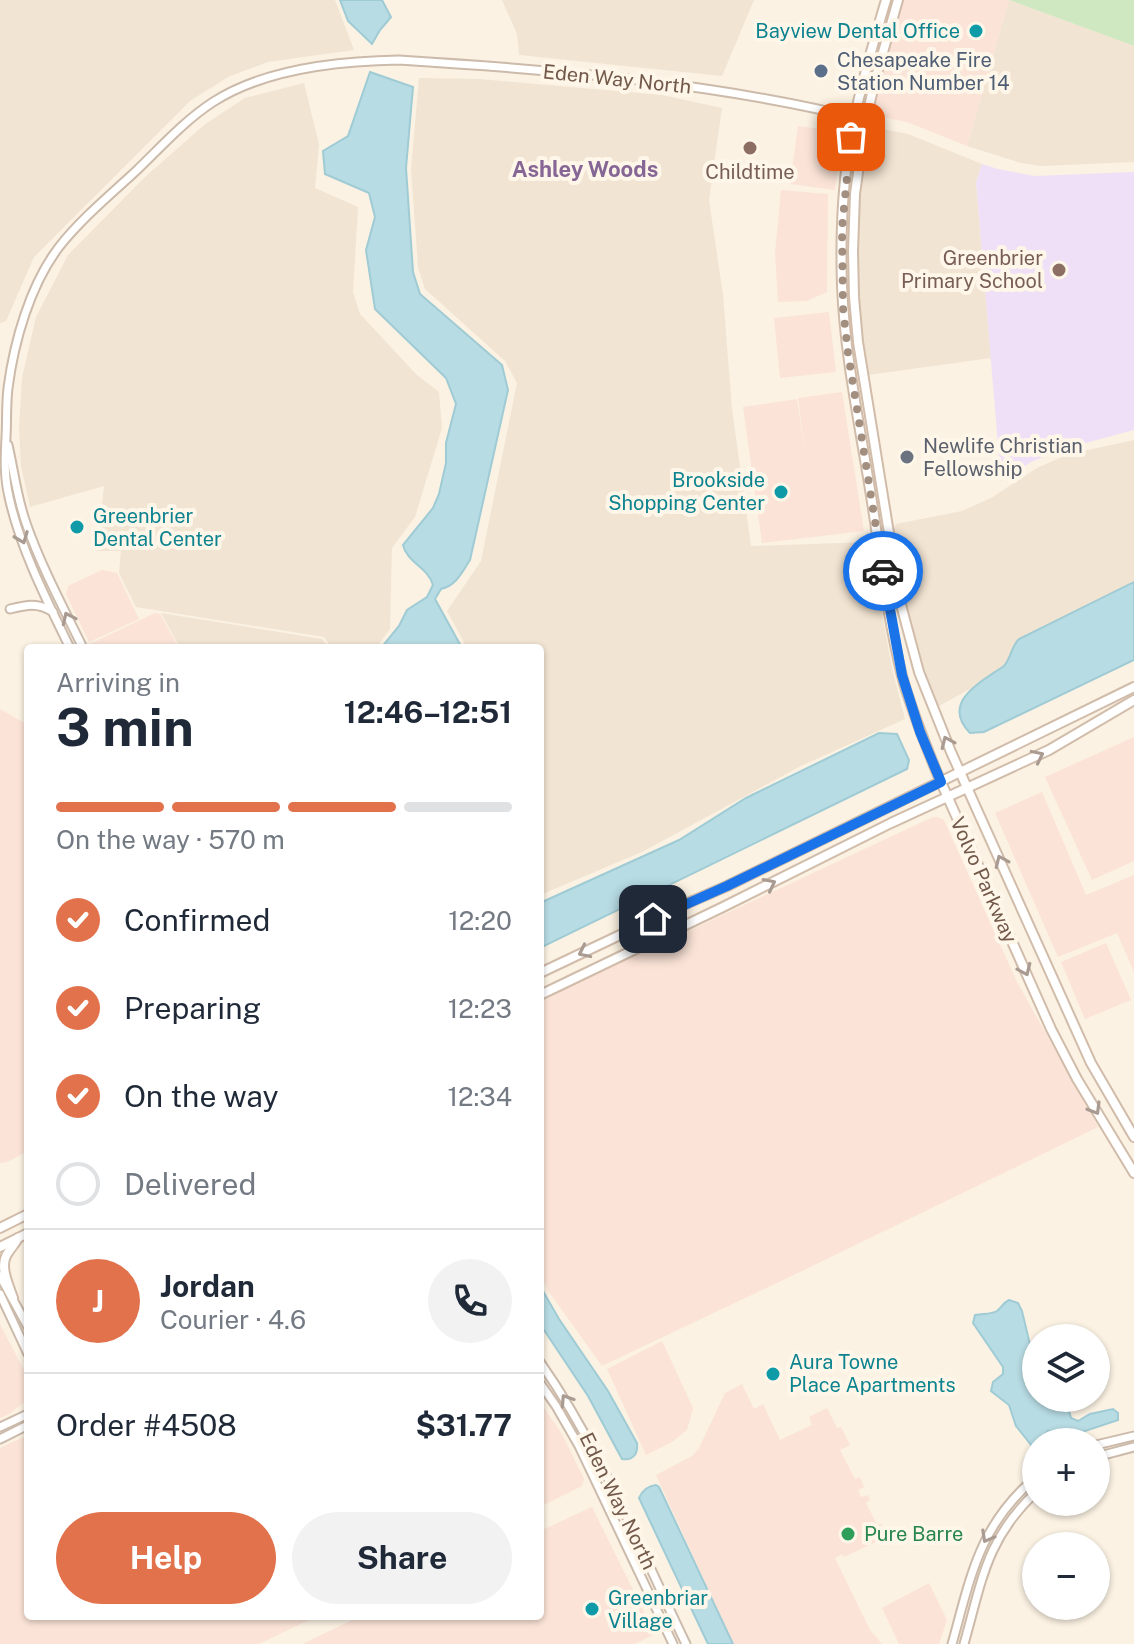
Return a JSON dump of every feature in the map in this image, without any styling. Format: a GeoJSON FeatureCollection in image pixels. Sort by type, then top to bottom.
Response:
{"type":"FeatureCollection","features":[{"type":"Feature","properties":{"kind":"main road","name":"Volvo Parkway"},"geometry":{"type":"LineString","coordinates":[[886,0],[854,117],[842,228],[843,294],[848,353],[899,660],[920,732],[1058,1044],[1134,1173]]}},
{"type":"Feature","properties":{"kind":"main road","name":"Volvo Parkway"},"geometry":{"type":"LineString","coordinates":[[898,0],[865,120],[857,174],[853,240],[854,297],[860,354],[900,601],[919,672],[960,772],[1085,1051],[1134,1137]]}},
{"type":"Feature","properties":{"kind":"main road"},"geometry":{"type":"LineString","coordinates":[[544,971],[727,886],[1134,687]]}},
{"type":"Feature","properties":{"kind":"main road"},"geometry":{"type":"LineString","coordinates":[[544,993],[861,837],[1049,750],[1134,700]]}},
{"type":"Feature","properties":{"kind":"main road"},"geometry":{"type":"LineString","coordinates":[[0,1228],[24,1216]]}},
{"type":"Feature","properties":{"kind":"main road"},"geometry":{"type":"LineString","coordinates":[[0,1247],[24,1235]]}},
{"type":"Feature","properties":{"kind":"main road"},"geometry":{"type":"LineString","coordinates":[[13,1298],[4,1262],[18,1238]]}},
{"type":"Feature","properties":{"kind":"street","name":"Eden Way North"},"geometry":{"type":"LineString","coordinates":[[6,435],[13,358],[44,270],[68,237],[147,160],[200,112],[241,87],[279,74],[399,60],[668,82],[865,120]]}},
{"type":"Feature","properties":{"kind":"street"},"geometry":{"type":"LineString","coordinates":[[6,435],[4,462],[11,508],[21,539],[68,644]]}},
{"type":"Feature","properties":{"kind":"street"},"geometry":{"type":"LineString","coordinates":[[6,435],[26,523],[81,644]]}},
{"type":"Feature","properties":{"kind":"street"},"geometry":{"type":"LineString","coordinates":[[10,609],[30,604],[53,612]]}},
{"type":"Feature","properties":{"kind":"street"},"geometry":{"type":"LineString","coordinates":[[0,1276],[24,1319]]}},
{"type":"Feature","properties":{"kind":"street"},"geometry":{"type":"LineString","coordinates":[[0,1294],[24,1345]]}},
{"type":"Feature","properties":{"kind":"street","name":"Eden Way North"},"geometry":{"type":"LineString","coordinates":[[544,1368],[585,1431],[686,1644]]}},
{"type":"Feature","properties":{"kind":"street","name":"Eden Way North"},"geometry":{"type":"LineString","coordinates":[[544,1389],[579,1446],[673,1644]]}},
{"type":"Feature","properties":{"kind":"street"},"geometry":{"type":"LineString","coordinates":[[0,1427],[24,1414]]}},
{"type":"Feature","properties":{"kind":"street"},"geometry":{"type":"LineString","coordinates":[[0,1439],[24,1427]]}},
{"type":"Feature","properties":{"kind":"street"},"geometry":{"type":"LineString","coordinates":[[1110,1442],[1134,1436]]}},
{"type":"Feature","properties":{"kind":"street"},"geometry":{"type":"LineString","coordinates":[[1110,1453],[1134,1447]]}},
{"type":"Feature","properties":{"kind":"street"},"geometry":{"type":"LineString","coordinates":[[952,1641],[972,1571],[985,1539],[997,1519],[1022,1490]]}},
{"type":"Feature","properties":{"kind":"street"},"geometry":{"type":"LineString","coordinates":[[964,1644],[984,1569],[1011,1518],[1022,1507]]}},
{"type":"Feature","properties":{"kind":"shaded area"},"geometry":{"type":"Polygon","coordinates":[[[0,0],[335,0],[354,50],[268,62],[230,76],[190,101],[34,257],[6,321],[0,323],[0,0]]]}},
{"type":"Feature","properties":{"kind":"shaded area"},"geometry":{"type":"Polygon","coordinates":[[[502,0],[754,0],[722,76],[519,55],[517,34],[502,0]]]}},
{"type":"Feature","properties":{"kind":"shaded area"},"geometry":{"type":"Polygon","coordinates":[[[902,0],[1009,0],[967,146],[907,122],[878,116],[875,112],[873,104],[902,0]]]}},
{"type":"Feature","properties":{"kind":"shaded area"},"geometry":{"type":"Polygon","coordinates":[[[1009,0],[1134,46],[1134,162],[1041,166],[967,146],[1009,0]]]}},
{"type":"Feature","properties":{"kind":"shaded area"},"geometry":{"type":"Polygon","coordinates":[[[419,78],[480,79],[662,95],[722,108],[709,200],[723,295],[732,409],[751,546],[869,542],[892,668],[905,719],[801,766],[642,852],[544,893],[544,644],[465,644],[447,611],[481,561],[517,383],[505,361],[425,289],[418,267],[411,169],[419,78]]]}},
{"type":"Feature","properties":{"kind":"shaded area"},"geometry":{"type":"Polygon","coordinates":[[[304,83],[319,144],[315,188],[358,207],[353,292],[360,314],[417,375],[439,392],[442,428],[415,517],[392,548],[390,629],[379,644],[329,644],[324,637],[136,607],[119,573],[121,551],[97,551],[104,486],[30,507],[21,466],[19,427],[22,378],[36,317],[68,255],[144,178],[204,125],[245,98],[304,83]]]}},
{"type":"Feature","properties":{"kind":"shaded area"},"geometry":{"type":"Polygon","coordinates":[[[798,126],[843,132],[835,190],[790,184],[798,126]]]}},
{"type":"Feature","properties":{"kind":"shaded area"},"geometry":{"type":"Polygon","coordinates":[[[877,128],[908,134],[982,164],[976,182],[991,358],[868,375],[858,302],[858,203],[867,136],[877,128]]]}},
{"type":"Feature","properties":{"kind":"shaded area","name":"Greenbrier Primary School"},"geometry":{"type":"Polygon","coordinates":[[[982,164],[1035,176],[1134,172],[1134,430],[1063,449],[1031,462],[1001,481],[976,182],[982,164]]]}},
{"type":"Feature","properties":{"kind":"shaded area"},"geometry":{"type":"Polygon","coordinates":[[[781,190],[828,194],[827,292],[807,301],[778,302],[775,253],[781,190]]]}},
{"type":"Feature","properties":{"kind":"shaded area"},"geometry":{"type":"Polygon","coordinates":[[[829,312],[836,372],[780,378],[774,318],[829,312]]]}},
{"type":"Feature","properties":{"kind":"shaded area"},"geometry":{"type":"Polygon","coordinates":[[[842,392],[864,531],[762,543],[743,407],[797,399],[806,460],[798,398],[842,392]]]}},
{"type":"Feature","properties":{"kind":"shaded area"},"geometry":{"type":"Polygon","coordinates":[[[1134,440],[1134,582],[1019,639],[1004,666],[937,707],[902,597],[892,533],[896,524],[962,511],[991,498],[1037,468],[1069,454],[1134,440]]]}},
{"type":"Feature","properties":{"kind":"shaded area"},"geometry":{"type":"Polygon","coordinates":[[[102,570],[117,573],[139,619],[89,642],[66,594],[68,586],[102,570]]]}},
{"type":"Feature","properties":{"kind":"shaded area"},"geometry":{"type":"Polygon","coordinates":[[[155,613],[160,614],[177,644],[90,644],[155,613]]]}},
{"type":"Feature","properties":{"kind":"shaded area"},"geometry":{"type":"Polygon","coordinates":[[[161,613],[322,639],[326,644],[178,644],[161,613]]]}},
{"type":"Feature","properties":{"kind":"shaded area"},"geometry":{"type":"Polygon","coordinates":[[[0,709],[24,723],[24,1153],[0,1163],[0,709]]]}},
{"type":"Feature","properties":{"kind":"shaded area"},"geometry":{"type":"Polygon","coordinates":[[[1134,737],[1134,861],[1092,880],[1045,777],[1134,737]]]}},
{"type":"Feature","properties":{"kind":"shaded area"},"geometry":{"type":"Polygon","coordinates":[[[1042,792],[1086,895],[1134,875],[1134,972],[1117,933],[1058,957],[995,813],[1042,792]]]}},
{"type":"Feature","properties":{"kind":"shaded area"},"geometry":{"type":"Polygon","coordinates":[[[938,817],[944,820],[1016,980],[1098,1127],[602,1366],[544,1282],[544,1000],[938,817]]]}},
{"type":"Feature","properties":{"kind":"shaded area"},"geometry":{"type":"Polygon","coordinates":[[[1106,943],[1131,1000],[1085,1019],[1061,962],[1106,943]]]}},
{"type":"Feature","properties":{"kind":"shaded area"},"geometry":{"type":"Polygon","coordinates":[[[0,1324],[24,1370],[24,1402],[0,1418],[0,1324]]]}},
{"type":"Feature","properties":{"kind":"shaded area"},"geometry":{"type":"Polygon","coordinates":[[[662,1341],[693,1408],[687,1430],[672,1442],[646,1455],[607,1369],[662,1341]]]}},
{"type":"Feature","properties":{"kind":"shaded area"},"geometry":{"type":"Polygon","coordinates":[[[742,1384],[754,1409],[763,1404],[780,1440],[812,1425],[809,1417],[827,1408],[837,1428],[841,1427],[850,1445],[840,1450],[855,1479],[860,1477],[864,1487],[858,1490],[861,1497],[868,1495],[870,1500],[866,1503],[877,1525],[882,1524],[883,1529],[877,1532],[880,1540],[844,1557],[842,1554],[835,1558],[870,1630],[882,1644],[733,1644],[656,1475],[692,1456],[699,1448],[725,1393],[742,1384]]]}},
{"type":"Feature","properties":{"kind":"shaded area"},"geometry":{"type":"Polygon","coordinates":[[[544,1408],[562,1434],[584,1479],[582,1486],[544,1505],[544,1408]]]}},
{"type":"Feature","properties":{"kind":"shaded area"},"geometry":{"type":"Polygon","coordinates":[[[24,1437],[24,1620],[309,1620],[259,1644],[0,1644],[0,1448],[24,1437]]]}},
{"type":"Feature","properties":{"kind":"shaded area"},"geometry":{"type":"Polygon","coordinates":[[[592,1507],[655,1634],[635,1644],[302,1644],[353,1620],[544,1620],[544,1529],[592,1507]]]}},
{"type":"Feature","properties":{"kind":"shaded area"},"geometry":{"type":"Polygon","coordinates":[[[929,1583],[947,1620],[939,1644],[899,1644],[882,1608],[929,1583]]]}},
{"type":"Feature","properties":{"kind":"green space"},"geometry":{"type":"Polygon","coordinates":[[[1009,0],[1134,0],[1134,46],[1009,0]]]}},
{"type":"Feature","properties":{"kind":"water"},"geometry":{"type":"Polygon","coordinates":[[[340,0],[382,0],[391,17],[372,44],[348,21],[340,0]]]}},
{"type":"Feature","properties":{"kind":"water"},"geometry":{"type":"Polygon","coordinates":[[[370,72],[413,87],[406,168],[413,272],[420,294],[502,365],[508,390],[470,560],[458,578],[441,589],[435,599],[460,644],[384,644],[407,610],[427,597],[433,585],[403,545],[433,508],[439,494],[446,463],[446,443],[456,404],[446,378],[375,309],[366,250],[375,217],[369,193],[325,174],[323,151],[348,136],[370,72]]]}},
{"type":"Feature","properties":{"kind":"water"},"geometry":{"type":"Polygon","coordinates":[[[1134,582],[1134,660],[984,732],[970,733],[959,712],[962,702],[975,686],[1004,666],[1019,639],[1134,582]]]}},
{"type":"Feature","properties":{"kind":"water"},"geometry":{"type":"Polygon","coordinates":[[[879,733],[897,734],[909,760],[907,769],[544,946],[544,901],[679,840],[746,798],[879,733]]]}},
{"type":"Feature","properties":{"kind":"water"},"geometry":{"type":"Polygon","coordinates":[[[544,1293],[608,1391],[637,1443],[636,1453],[632,1457],[622,1459],[588,1396],[544,1330],[544,1293]]]}},
{"type":"Feature","properties":{"kind":"water"},"geometry":{"type":"Polygon","coordinates":[[[1005,1302],[1018,1303],[1025,1324],[1022,1324],[1022,1412],[1069,1412],[1071,1418],[1078,1421],[1090,1414],[1113,1409],[1118,1413],[1118,1420],[1094,1428],[1022,1428],[1022,1434],[1009,1405],[991,1391],[993,1382],[1003,1374],[1003,1367],[973,1323],[975,1315],[997,1311],[1005,1302]]]}},
{"type":"Feature","properties":{"kind":"water"},"geometry":{"type":"Polygon","coordinates":[[[656,1485],[733,1644],[708,1644],[639,1498],[646,1489],[656,1485]]]}},
{"type":"Feature","properties":{"kind":"way so far"},"geometry":{"type":"LineString","coordinates":[[851,137],[842,228],[843,308],[883,571]]}},
{"type":"Feature","properties":{"kind":"place","name":"Bayview Dental Office"},"geometry":{"type":"Point","coordinates":[976,31]}},
{"type":"Feature","properties":{"kind":"place","name":"Chesapeake Fire Station Number 14"},"geometry":{"type":"Point","coordinates":[821,71]}},
{"type":"Feature","properties":{"kind":"place","name":"Childtime"},"geometry":{"type":"Point","coordinates":[750,148]}},
{"type":"Feature","properties":{"kind":"place","name":"Greenbrier Primary School"},"geometry":{"type":"Point","coordinates":[1059,270]}},
{"type":"Feature","properties":{"kind":"place","name":"Newlife Christian Fellowship"},"geometry":{"type":"Point","coordinates":[907,457]}},
{"type":"Feature","properties":{"kind":"place","name":"Brookside Shopping Center"},"geometry":{"type":"Point","coordinates":[781,492]}},
{"type":"Feature","properties":{"kind":"place","name":"Greenbrier Dental Center"},"geometry":{"type":"Point","coordinates":[77,527]}},
{"type":"Feature","properties":{"kind":"place","name":"Aura Towne Place Apartments"},"geometry":{"type":"Point","coordinates":[773,1374]}},
{"type":"Feature","properties":{"kind":"place","name":"Pure Barre"},"geometry":{"type":"Point","coordinates":[848,1534]}},
{"type":"Feature","properties":{"kind":"place","name":"Greenbriar Village"},"geometry":{"type":"Point","coordinates":[592,1609]}},
{"type":"Feature","properties":{"kind":"district","name":"Ashley Woods"},"geometry":{"type":"Point","coordinates":[585,169]}},
{"type":"Feature","properties":{"kind":"route"},"geometry":{"type":"LineString","coordinates":[[653,919],[941,782],[920,732],[902,675],[883,571]]}}]}
